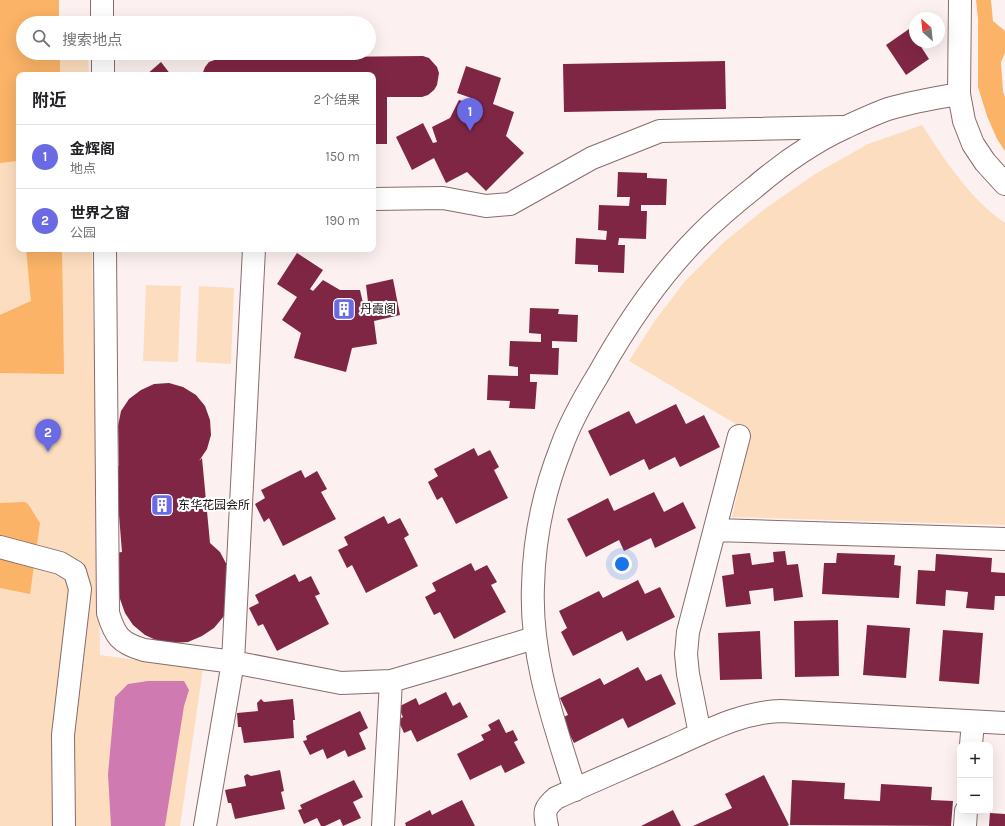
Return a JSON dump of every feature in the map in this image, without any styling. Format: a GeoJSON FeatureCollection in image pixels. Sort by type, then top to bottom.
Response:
{"type":"FeatureCollection","features":[{"type":"Feature","properties":{"kind":"street"},"geometry":{"type":"LineString","coordinates":[[102,0],[102,16]]}},
{"type":"Feature","properties":{"kind":"street"},"geometry":{"type":"LineString","coordinates":[[960,0],[959,94],[964,121],[973,144],[985,162],[1005,184]]}},
{"type":"Feature","properties":{"kind":"street"},"geometry":{"type":"LineString","coordinates":[[103,60],[103,72]]}},
{"type":"Feature","properties":{"kind":"street"},"geometry":{"type":"LineString","coordinates":[[575,790],[545,694],[534,638],[532,613],[535,554],[540,525],[560,448],[571,423],[611,351],[637,311],[666,273],[699,236],[735,203],[773,172],[809,147],[844,127],[887,110],[923,100],[959,94]]}},
{"type":"Feature","properties":{"kind":"street"},"geometry":{"type":"LineString","coordinates":[[376,199],[443,198],[486,206],[510,204],[592,158],[660,131],[844,127]]}},
{"type":"Feature","properties":{"kind":"street"},"geometry":{"type":"LineString","coordinates":[[105,252],[108,613],[112,628],[119,639],[129,646],[144,650],[233,662],[342,683],[391,680],[534,638]]}},
{"type":"Feature","properties":{"kind":"street"},"geometry":{"type":"LineString","coordinates":[[205,826],[233,662],[254,252]]}},
{"type":"Feature","properties":{"kind":"street"},"geometry":{"type":"LineString","coordinates":[[700,734],[688,674],[686,654],[688,632],[739,436]]}},
{"type":"Feature","properties":{"kind":"street"},"geometry":{"type":"LineString","coordinates":[[715,530],[1005,539]]}},
{"type":"Feature","properties":{"kind":"street"},"geometry":{"type":"LineString","coordinates":[[0,547],[60,562],[75,572],[80,589],[63,735],[64,826]]}},
{"type":"Feature","properties":{"kind":"street"},"geometry":{"type":"LineString","coordinates":[[384,825],[391,680]]}},
{"type":"Feature","properties":{"kind":"street"},"geometry":{"type":"LineString","coordinates":[[546,826],[544,814],[548,805],[556,798],[738,718],[766,711],[1005,723]]}},
{"type":"Feature","properties":{"kind":"street"},"geometry":{"type":"LineString","coordinates":[[971,742],[973,722]]}},
{"type":"Feature","properties":{"kind":"street"},"geometry":{"type":"LineString","coordinates":[[965,826],[966,814]]}},
{"type":"Feature","properties":{"kind":"shaded area"},"geometry":{"type":"Polygon","coordinates":[[[0,0],[59,0],[59,16],[16,16],[16,60],[60,60],[60,72],[16,72],[16,161],[0,163],[0,0]]]}},
{"type":"Feature","properties":{"kind":"shaded area"},"geometry":{"type":"Polygon","coordinates":[[[976,0],[991,0],[993,21],[1005,31],[1005,53],[1001,62],[1003,91],[1005,97],[1005,151],[997,139],[987,116],[978,87],[978,19],[976,0]]]}},
{"type":"Feature","properties":{"kind":"shaded area"},"geometry":{"type":"Polygon","coordinates":[[[0,59],[88,60],[89,72],[16,72],[16,252],[92,252],[100,655],[203,669],[180,826],[0,826],[0,59]]]}},
{"type":"Feature","properties":{"kind":"shaded area"},"geometry":{"type":"Polygon","coordinates":[[[922,125],[949,165],[969,190],[992,213],[1005,223],[1005,525],[732,517],[751,433],[629,361],[654,322],[685,281],[724,242],[766,208],[815,174],[868,144],[922,125]]]}},
{"type":"Feature","properties":{"kind":"shaded area"},"geometry":{"type":"Polygon","coordinates":[[[26,252],[62,252],[64,374],[0,373],[0,315],[31,301],[26,252]]]}},
{"type":"Feature","properties":{"kind":"shaded area"},"geometry":{"type":"Polygon","coordinates":[[[146,285],[181,286],[178,362],[143,361],[146,285]]]}},
{"type":"Feature","properties":{"kind":"shaded area"},"geometry":{"type":"Polygon","coordinates":[[[199,286],[234,288],[231,364],[196,362],[199,286]]]}},
{"type":"Feature","properties":{"kind":"shaded area"},"geometry":{"type":"Polygon","coordinates":[[[25,502],[28,504],[40,523],[30,594],[0,588],[0,503],[25,502]]]}},
{"type":"Feature","properties":{"kind":"shaded area"},"geometry":{"type":"Polygon","coordinates":[[[148,681],[184,681],[189,690],[184,706],[165,826],[111,826],[108,774],[115,697],[128,684],[148,681]]]}},
{"type":"Feature","properties":{"kind":"building"},"geometry":{"type":"Polygon","coordinates":[[[909,29],[909,48],[922,48],[929,59],[906,75],[886,45],[909,29]]]}},
{"type":"Feature","properties":{"kind":"building"},"geometry":{"type":"Polygon","coordinates":[[[376,56],[423,56],[429,58],[437,67],[439,73],[437,85],[428,95],[422,97],[387,97],[387,144],[376,144],[376,72],[203,72],[209,62],[214,60],[376,60],[376,56]]]}},
{"type":"Feature","properties":{"kind":"building"},"geometry":{"type":"Polygon","coordinates":[[[725,61],[726,109],[564,112],[563,64],[725,61]]]}},
{"type":"Feature","properties":{"kind":"building"},"geometry":{"type":"Polygon","coordinates":[[[161,62],[169,72],[149,72],[161,62]]]}},
{"type":"Feature","properties":{"kind":"building"},"geometry":{"type":"Polygon","coordinates":[[[466,66],[501,78],[493,104],[514,112],[506,136],[524,153],[486,191],[467,172],[446,183],[434,158],[412,170],[396,137],[423,123],[433,143],[437,142],[432,127],[450,118],[459,100],[472,104],[474,99],[457,93],[466,66]]]}},
{"type":"Feature","properties":{"kind":"building"},"geometry":{"type":"Polygon","coordinates":[[[618,172],[647,173],[647,178],[667,179],[666,205],[641,205],[641,211],[647,211],[646,239],[619,238],[618,245],[625,245],[624,273],[598,272],[598,265],[575,264],[576,238],[606,240],[607,231],[598,230],[599,205],[629,206],[630,197],[617,197],[618,172]]]}},
{"type":"Feature","properties":{"kind":"building","name":"丹霞阁"},"geometry":{"type":"Polygon","coordinates":[[[297,253],[323,270],[310,289],[313,291],[323,280],[340,290],[360,290],[363,303],[368,302],[366,285],[393,279],[400,315],[374,321],[377,344],[352,348],[346,372],[294,358],[301,333],[282,320],[297,297],[277,284],[297,253]]]}},
{"type":"Feature","properties":{"kind":"building"},"geometry":{"type":"Polygon","coordinates":[[[530,308],[559,309],[558,314],[578,315],[577,342],[552,341],[552,348],[559,348],[558,375],[530,374],[530,382],[537,382],[535,409],[509,408],[510,401],[487,400],[488,375],[518,376],[518,367],[509,366],[510,341],[541,342],[541,334],[529,333],[530,308]]]}},
{"type":"Feature","properties":{"kind":"building","name":"东华花园会所"},"geometry":{"type":"Polygon","coordinates":[[[169,383],[183,387],[196,395],[205,406],[210,420],[211,435],[207,449],[199,461],[202,458],[210,543],[220,552],[229,569],[230,602],[224,616],[214,628],[202,636],[188,642],[173,643],[158,641],[145,635],[133,625],[125,613],[120,599],[115,553],[122,552],[115,466],[119,466],[118,426],[121,411],[129,399],[141,390],[154,384],[169,383]]]}},
{"type":"Feature","properties":{"kind":"building"},"geometry":{"type":"Polygon","coordinates":[[[676,404],[686,424],[704,415],[720,447],[680,467],[675,457],[649,470],[644,459],[610,476],[588,431],[629,411],[636,424],[676,404]]]}},
{"type":"Feature","properties":{"kind":"building"},"geometry":{"type":"Polygon","coordinates":[[[474,448],[478,456],[490,450],[499,467],[494,470],[508,498],[456,524],[442,497],[437,500],[428,482],[438,476],[434,469],[474,448]]]}},
{"type":"Feature","properties":{"kind":"building"},"geometry":{"type":"Polygon","coordinates":[[[301,470],[305,478],[317,471],[327,489],[321,492],[336,519],[283,546],[269,518],[264,522],[255,504],[265,498],[261,490],[301,470]]]}},
{"type":"Feature","properties":{"kind":"building"},"geometry":{"type":"Polygon","coordinates":[[[654,492],[664,512],[683,502],[696,528],[655,548],[651,538],[624,551],[619,540],[586,557],[567,519],[608,498],[614,511],[654,492]]]}},
{"type":"Feature","properties":{"kind":"building"},"geometry":{"type":"Polygon","coordinates":[[[384,516],[388,524],[400,518],[409,535],[404,538],[418,566],[366,593],[352,565],[347,568],[338,550],[348,545],[344,537],[384,516]]]}},
{"type":"Feature","properties":{"kind":"building"},"geometry":{"type":"Polygon","coordinates":[[[785,551],[787,565],[798,564],[803,597],[774,601],[773,588],[749,591],[751,604],[726,607],[722,576],[734,574],[732,555],[750,553],[752,565],[774,562],[773,552],[785,551]]]}},
{"type":"Feature","properties":{"kind":"building"},"geometry":{"type":"Polygon","coordinates":[[[837,553],[895,555],[894,565],[901,566],[899,598],[822,594],[824,563],[836,563],[837,553]]]}},
{"type":"Feature","properties":{"kind":"building"},"geometry":{"type":"Polygon","coordinates":[[[936,554],[992,558],[991,572],[1005,573],[1005,596],[995,596],[994,610],[966,608],[968,592],[946,590],[945,606],[916,604],[918,570],[935,571],[936,554]]]}},
{"type":"Feature","properties":{"kind":"building"},"geometry":{"type":"Polygon","coordinates":[[[471,563],[475,571],[487,565],[497,582],[491,585],[506,612],[454,639],[440,612],[434,615],[425,597],[436,591],[432,583],[471,563]]]}},
{"type":"Feature","properties":{"kind":"building"},"geometry":{"type":"Polygon","coordinates":[[[295,574],[299,582],[311,576],[320,594],[315,596],[329,624],[277,651],[263,624],[258,626],[249,608],[259,603],[255,595],[295,574]]]}},
{"type":"Feature","properties":{"kind":"building"},"geometry":{"type":"Polygon","coordinates":[[[638,580],[645,594],[660,587],[675,617],[627,641],[622,631],[573,656],[561,632],[567,628],[559,611],[599,591],[603,598],[638,580]]]}},
{"type":"Feature","properties":{"kind":"building"},"geometry":{"type":"Polygon","coordinates":[[[838,620],[839,676],[795,677],[794,621],[838,620]]]}},
{"type":"Feature","properties":{"kind":"building"},"geometry":{"type":"Polygon","coordinates":[[[867,625],[910,628],[906,678],[863,675],[867,625]]]}},
{"type":"Feature","properties":{"kind":"building"},"geometry":{"type":"Polygon","coordinates":[[[943,630],[983,633],[979,684],[939,681],[943,630]]]}},
{"type":"Feature","properties":{"kind":"building"},"geometry":{"type":"Polygon","coordinates":[[[760,631],[762,679],[720,680],[718,633],[760,631]]]}},
{"type":"Feature","properties":{"kind":"building"},"geometry":{"type":"Polygon","coordinates":[[[638,667],[646,681],[661,674],[676,704],[628,728],[623,718],[574,743],[561,718],[568,715],[560,698],[600,678],[604,685],[638,667]]]}},
{"type":"Feature","properties":{"kind":"building"},"geometry":{"type":"Polygon","coordinates":[[[446,692],[453,706],[460,702],[468,717],[417,742],[411,730],[404,733],[398,720],[403,717],[398,707],[416,698],[419,705],[446,692]]]}},
{"type":"Feature","properties":{"kind":"building"},"geometry":{"type":"Polygon","coordinates":[[[261,699],[264,702],[293,699],[295,720],[293,720],[294,738],[244,743],[241,727],[238,727],[237,713],[258,711],[257,703],[261,699]]]}},
{"type":"Feature","properties":{"kind":"building"},"geometry":{"type":"Polygon","coordinates":[[[360,711],[368,728],[359,733],[366,749],[348,757],[345,750],[327,759],[323,749],[310,755],[303,741],[307,740],[306,736],[360,711]]]}},
{"type":"Feature","properties":{"kind":"building"},"geometry":{"type":"Polygon","coordinates":[[[499,719],[506,733],[513,730],[518,740],[514,742],[525,763],[505,773],[501,765],[470,780],[457,754],[484,740],[481,735],[491,730],[488,725],[499,719]]]}},
{"type":"Feature","properties":{"kind":"building"},"geometry":{"type":"Polygon","coordinates":[[[280,770],[284,791],[281,792],[285,809],[235,819],[231,803],[228,803],[225,790],[246,786],[244,776],[247,774],[251,776],[280,770]]]}},
{"type":"Feature","properties":{"kind":"building"},"geometry":{"type":"Polygon","coordinates":[[[764,775],[789,825],[693,826],[732,808],[725,794],[764,775]]]}},
{"type":"Feature","properties":{"kind":"building"},"geometry":{"type":"Polygon","coordinates":[[[354,780],[363,797],[353,802],[361,818],[343,826],[340,819],[325,826],[321,826],[317,818],[304,824],[298,810],[302,809],[300,805],[354,780]]]}},
{"type":"Feature","properties":{"kind":"building"},"geometry":{"type":"Polygon","coordinates":[[[792,780],[845,783],[844,799],[880,801],[881,784],[932,787],[931,800],[953,801],[951,826],[790,825],[792,780]]]}},
{"type":"Feature","properties":{"kind":"building"},"geometry":{"type":"Polygon","coordinates":[[[462,800],[475,826],[406,826],[405,823],[430,810],[432,815],[462,800]]]}},
{"type":"Feature","properties":{"kind":"building"},"geometry":{"type":"Polygon","coordinates":[[[673,810],[681,826],[641,826],[673,810]]]}},
{"type":"Feature","properties":{"kind":"building"},"geometry":{"type":"Polygon","coordinates":[[[990,814],[1005,814],[1005,826],[989,826],[990,814]]]}},
{"type":"Feature","properties":{"kind":"place","name":"金辉阁"},"geometry":{"type":"Point","coordinates":[470,131]}},
{"type":"Feature","properties":{"kind":"place","name":"丹霞阁"},"geometry":{"type":"Point","coordinates":[344,309]}},
{"type":"Feature","properties":{"kind":"place","name":"世界之窗"},"geometry":{"type":"Point","coordinates":[48,452]}},
{"type":"Feature","properties":{"kind":"place","name":"东华花园会所"},"geometry":{"type":"Point","coordinates":[162,505]}}]}
